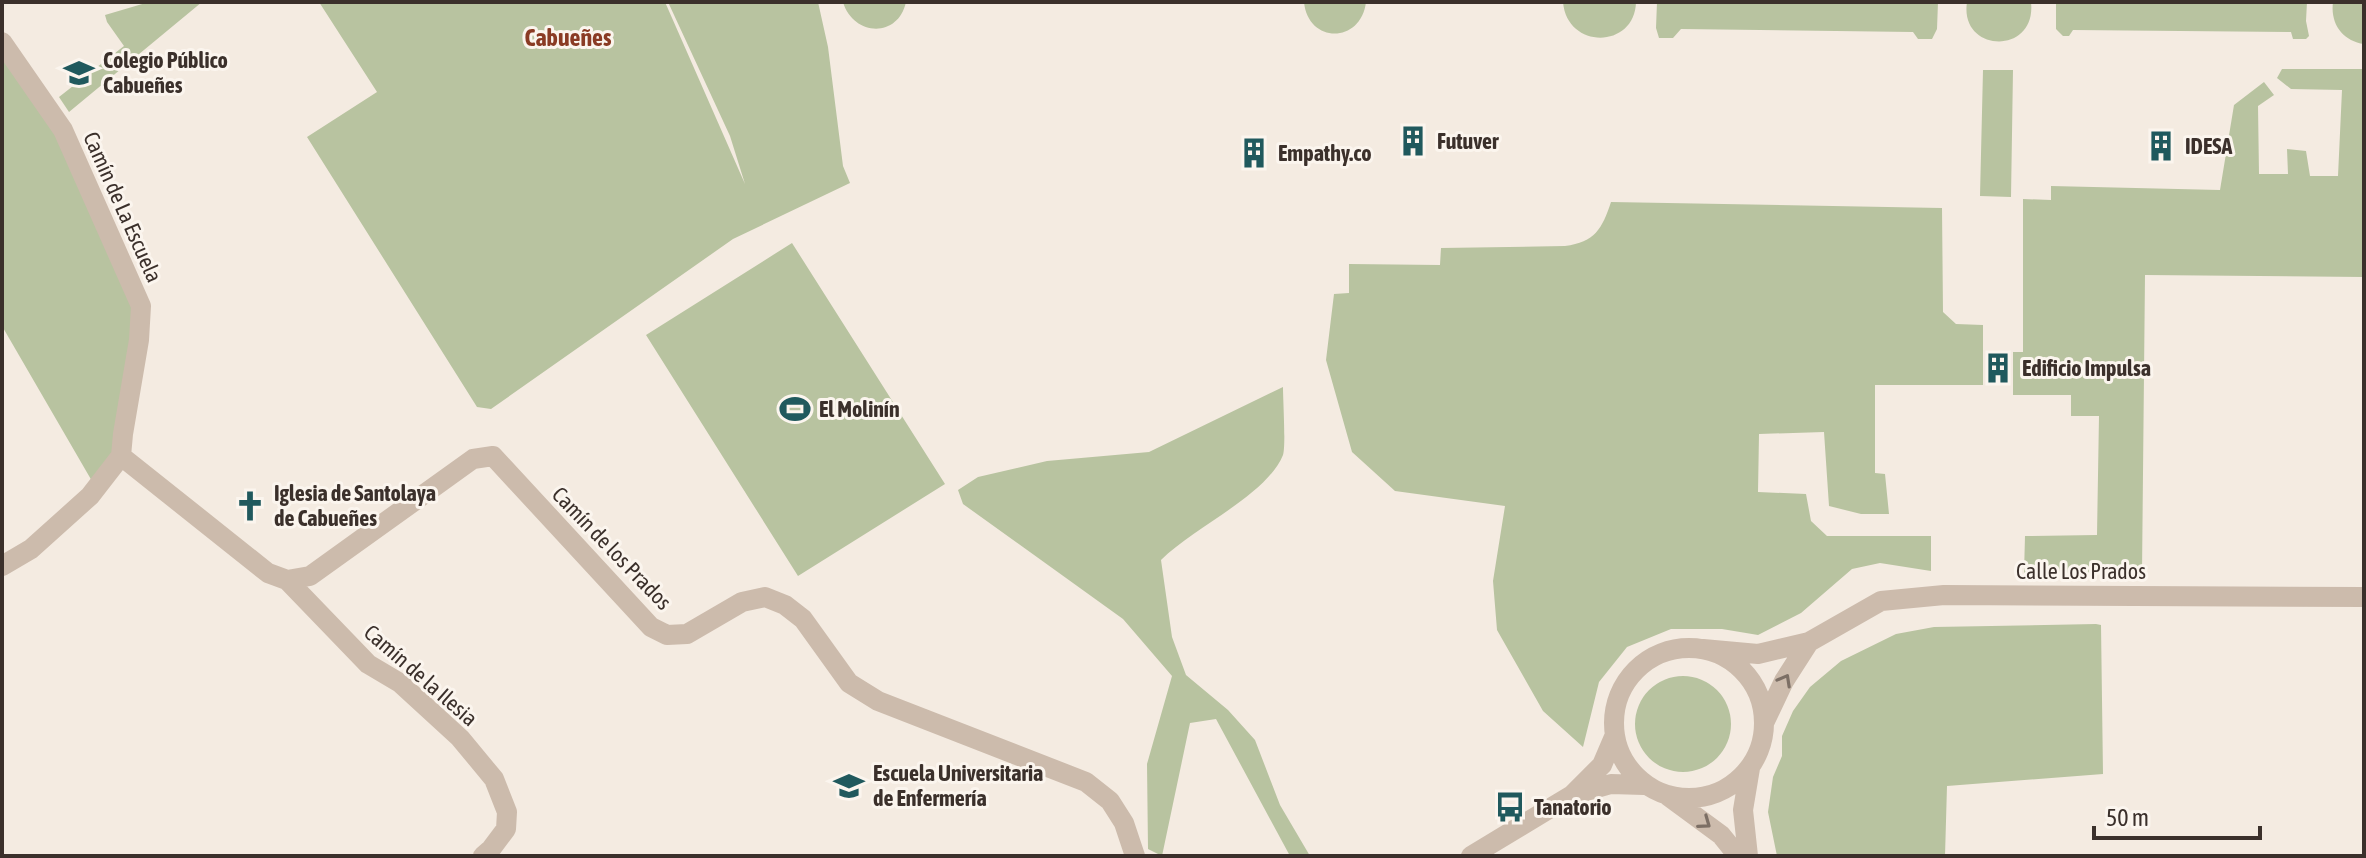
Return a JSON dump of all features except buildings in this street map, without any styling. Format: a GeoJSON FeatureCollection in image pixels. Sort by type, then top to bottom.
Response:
{"type":"FeatureCollection","features":[{"type":"Feature","properties":{"kind":"street","name":"Camín de La Escuela"},"geometry":{"type":"LineString","coordinates":[[2,42],[63,130],[141,306],[139,340],[121,456]]}},
{"type":"Feature","properties":{"kind":"street"},"geometry":{"type":"LineString","coordinates":[[2,566],[31,549],[90,496],[121,456],[268,573],[287,580]]}},
{"type":"Feature","properties":{"kind":"street","name":"Camín de los Prados"},"geometry":{"type":"LineString","coordinates":[[287,580],[310,576],[473,459],[493,456],[651,627],[667,635],[687,634],[742,602],[765,597],[785,605],[803,619],[849,683],[878,701],[1086,782],[1110,801],[1124,823],[1135,856]]}},
{"type":"Feature","properties":{"kind":"street","name":"Camín de la Ilesia"},"geometry":{"type":"LineString","coordinates":[[287,580],[368,664],[400,683],[460,738],[494,779],[507,812],[506,829],[483,856]]}},
{"type":"Feature","properties":{"kind":"street","name":"Calle Los Prados"},"geometry":{"type":"LineString","coordinates":[[1703,649],[1758,654],[1809,642],[1881,601],[1944,595],[2364,597]]}},
{"type":"Feature","properties":{"kind":"street","name":"Calle Los Prados"},"geometry":{"type":"LineString","coordinates":[[1765,721],[1784,681],[1809,642]]}},
{"type":"Feature","properties":{"kind":"street"},"geometry":{"type":"LineString","coordinates":[[1738,856],[1721,835],[1668,796],[1644,785],[1623,764],[1614,737],[1615,707],[1620,692],[1635,670],[1663,652],[1703,649],[1737,664],[1759,693],[1765,721],[1762,744],[1750,768],[1743,810],[1748,856]]}},
{"type":"Feature","properties":{"kind":"street"},"geometry":{"type":"LineString","coordinates":[[1471,856],[1572,795],[1602,765],[1614,737]]}},
{"type":"Feature","properties":{"kind":"street"},"geometry":{"type":"LineString","coordinates":[[1668,796],[1695,799],[1722,791],[1750,768]]}},
{"type":"Feature","properties":{"kind":"street"},"geometry":{"type":"LineString","coordinates":[[1572,795],[1611,784],[1644,785]]}},
{"type":"Feature","properties":{"kind":"green space"},"geometry":{"type":"Polygon","coordinates":[[[149,2],[202,2],[69,112],[59,97],[124,46],[105,15],[149,2]]]}},
{"type":"Feature","properties":{"kind":"green space"},"geometry":{"type":"Polygon","coordinates":[[[319,2],[665,2],[745,184],[730,136],[668,2],[818,2],[828,47],[843,166],[850,183],[733,239],[491,409],[477,407],[307,137],[377,92],[319,2]]]}},
{"type":"Feature","properties":{"kind":"green space"},"geometry":{"type":"Polygon","coordinates":[[[843,2],[906,2],[894,22],[875,29],[856,22],[843,2]]]}},
{"type":"Feature","properties":{"kind":"green space"},"geometry":{"type":"Polygon","coordinates":[[[1304,2],[1366,2],[1355,26],[1335,34],[1315,26],[1304,2]]]}},
{"type":"Feature","properties":{"kind":"green space"},"geometry":{"type":"Polygon","coordinates":[[[1563,2],[1636,2],[1633,17],[1625,29],[1601,38],[1576,29],[1567,18],[1563,2]]]}},
{"type":"Feature","properties":{"kind":"green space"},"geometry":{"type":"Polygon","coordinates":[[[1657,2],[1938,2],[1937,29],[1932,39],[1918,39],[1913,32],[1681,29],[1673,38],[1659,38],[1656,28],[1657,2]]]}},
{"type":"Feature","properties":{"kind":"green space"},"geometry":{"type":"Polygon","coordinates":[[[1967,2],[2031,2],[2030,20],[2022,32],[2011,39],[1985,39],[1974,31],[1968,19],[1967,2]]]}},
{"type":"Feature","properties":{"kind":"green space"},"geometry":{"type":"Polygon","coordinates":[[[2056,2],[2307,2],[2309,36],[2293,39],[2291,32],[2073,30],[2069,36],[2063,36],[2056,29],[2056,2]]]}},
{"type":"Feature","properties":{"kind":"green space"},"geometry":{"type":"Polygon","coordinates":[[[2333,2],[2364,2],[2364,44],[2350,39],[2340,30],[2334,17],[2333,2]]]}},
{"type":"Feature","properties":{"kind":"green space"},"geometry":{"type":"Polygon","coordinates":[[[2,42],[63,130],[141,306],[123,434],[96,488],[2,326],[2,42]]]}},
{"type":"Feature","properties":{"kind":"green space"},"geometry":{"type":"Polygon","coordinates":[[[2282,69],[2364,69],[2364,277],[2145,275],[2142,573],[2024,573],[2025,536],[2097,535],[2099,416],[2071,416],[2071,395],[2013,395],[2013,352],[2023,352],[2023,199],[2051,200],[2051,186],[2220,190],[2234,105],[2264,82],[2274,95],[2258,106],[2259,174],[2288,174],[2287,149],[2306,151],[2310,176],[2338,176],[2342,90],[2291,89],[2277,78],[2282,69]]]}},
{"type":"Feature","properties":{"kind":"green space"},"geometry":{"type":"Polygon","coordinates":[[[1983,70],[2013,70],[2011,197],[1980,196],[1983,70]]]}},
{"type":"Feature","properties":{"kind":"green space"},"geometry":{"type":"Polygon","coordinates":[[[1611,202],[1942,208],[1943,312],[1956,324],[1983,325],[1983,385],[1875,385],[1875,473],[1885,474],[1889,514],[1861,514],[1829,506],[1824,432],[1759,434],[1758,492],[1806,494],[1811,521],[1827,536],[1931,536],[1931,571],[1880,563],[1852,569],[1801,613],[1758,635],[1722,629],[1671,629],[1627,647],[1599,682],[1583,747],[1543,711],[1497,630],[1493,581],[1505,506],[1395,491],[1352,452],[1326,360],[1334,294],[1349,293],[1349,264],[1440,265],[1441,248],[1575,244],[1596,233],[1611,202]]]}},
{"type":"Feature","properties":{"kind":"green space","name":"El Molinín"},"geometry":{"type":"Polygon","coordinates":[[[792,243],[945,484],[798,576],[646,335],[792,243]]]}},
{"type":"Feature","properties":{"kind":"green space"},"geometry":{"type":"Polygon","coordinates":[[[1283,387],[1284,450],[1275,470],[1246,497],[1161,560],[1172,637],[1186,675],[1228,710],[1255,740],[1280,805],[1310,856],[1290,856],[1216,719],[1190,723],[1162,856],[1148,849],[1147,764],[1172,676],[1123,619],[963,504],[958,490],[978,477],[1047,461],[1149,452],[1283,387]]]}},
{"type":"Feature","properties":{"kind":"green space"},"geometry":{"type":"Polygon","coordinates":[[[2101,625],[2103,774],[1947,786],[1945,856],[1777,856],[1768,812],[1773,777],[1782,756],[1782,736],[1793,711],[1810,687],[1841,661],[1896,634],[1934,627],[2101,625]]]}},
{"type":"Feature","properties":{"kind":"green space"},"geometry":{"type":"Polygon","coordinates":[[[1683,676],[1701,680],[1717,690],[1727,706],[1731,724],[1727,742],[1717,758],[1701,768],[1683,772],[1665,768],[1649,758],[1639,742],[1635,724],[1639,706],[1649,690],[1665,680],[1683,676]]]}},
{"type":"Feature","properties":{"kind":"place","name":"Colegio Público Cabueñes"},"geometry":{"type":"Point","coordinates":[79,73]}},
{"type":"Feature","properties":{"kind":"place","name":"Futuver"},"geometry":{"type":"Point","coordinates":[1413,141]}},
{"type":"Feature","properties":{"kind":"place","name":"IDESA"},"geometry":{"type":"Point","coordinates":[2161,146]}},
{"type":"Feature","properties":{"kind":"place","name":"Empathy.co"},"geometry":{"type":"Point","coordinates":[1254,153]}},
{"type":"Feature","properties":{"kind":"place","name":"Edificio Impulsa"},"geometry":{"type":"Point","coordinates":[1998,368]}},
{"type":"Feature","properties":{"kind":"place","name":"El Molinín"},"geometry":{"type":"Point","coordinates":[795,409]}},
{"type":"Feature","properties":{"kind":"place","name":"Iglesia de Santolaya de Cabueñes"},"geometry":{"type":"Point","coordinates":[250,506]}},
{"type":"Feature","properties":{"kind":"place","name":"Escuela Universitaria de Enfermería"},"geometry":{"type":"Point","coordinates":[849,786]}},
{"type":"Feature","properties":{"kind":"place","name":"Tanatorio"},"geometry":{"type":"Point","coordinates":[1510,807]}},
{"type":"Feature","properties":{"kind":"district","name":"Cabueñes"},"geometry":{"type":"Point","coordinates":[568,37]}}]}
